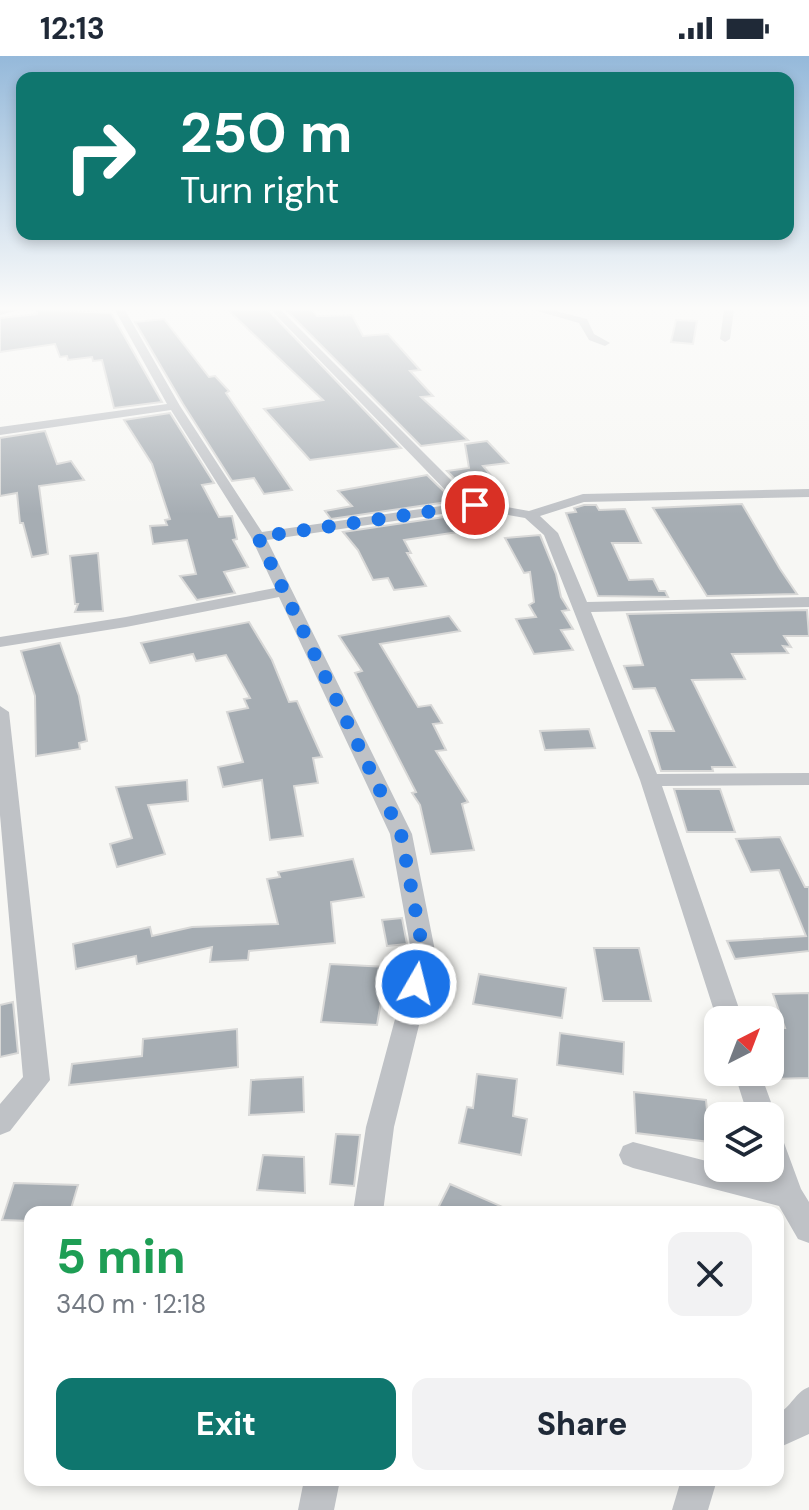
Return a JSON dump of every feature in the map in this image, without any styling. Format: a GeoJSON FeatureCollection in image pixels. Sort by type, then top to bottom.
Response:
{"type":"FeatureCollection","features":[{"type":"Feature","properties":{"kind":"street"},"geometry":{"type":"LineString","coordinates":[[158,378],[258,537],[401,834],[424,956],[380,1127],[369,1206]]}},
{"type":"Feature","properties":{"kind":"street"},"geometry":{"type":"LineString","coordinates":[[342,378],[455,492],[475,505]]}},
{"type":"Feature","properties":{"kind":"street"},"geometry":{"type":"LineString","coordinates":[[0,431],[174,406]]}},
{"type":"Feature","properties":{"kind":"street"},"geometry":{"type":"LineString","coordinates":[[258,537],[475,505],[530,515],[583,498],[809,493]]}},
{"type":"Feature","properties":{"kind":"street"},"geometry":{"type":"LineString","coordinates":[[530,515],[551,533],[650,780],[725,1006]]}},
{"type":"Feature","properties":{"kind":"street"},"geometry":{"type":"LineString","coordinates":[[0,642],[126,622],[284,591]]}},
{"type":"Feature","properties":{"kind":"street"},"geometry":{"type":"LineString","coordinates":[[581,607],[809,602]]}},
{"type":"Feature","properties":{"kind":"street"},"geometry":{"type":"LineString","coordinates":[[0,712],[37,1080],[0,1123]]}},
{"type":"Feature","properties":{"kind":"street"},"geometry":{"type":"LineString","coordinates":[[650,780],[809,779]]}},
{"type":"Feature","properties":{"kind":"street"},"geometry":{"type":"LineString","coordinates":[[633,1155],[788,1195]]}},
{"type":"Feature","properties":{"kind":"street"},"geometry":{"type":"LineString","coordinates":[[784,1182],[809,1229]]}},
{"type":"Feature","properties":{"kind":"street"},"geometry":{"type":"LineString","coordinates":[[784,1428],[799,1421],[809,1404]]}},
{"type":"Feature","properties":{"kind":"street"},"geometry":{"type":"LineString","coordinates":[[316,1510],[321,1486]]}},
{"type":"Feature","properties":{"kind":"street"},"geometry":{"type":"LineString","coordinates":[[690,1510],[697,1486]]}},
{"type":"Feature","properties":{"kind":"building"},"geometry":{"type":"Polygon","coordinates":[[[106,378],[148,378],[162,402],[114,408],[106,378]]]}},
{"type":"Feature","properties":{"kind":"building"},"geometry":{"type":"Polygon","coordinates":[[[168,378],[217,378],[229,391],[226,393],[292,490],[264,494],[254,478],[232,481],[168,378]]]}},
{"type":"Feature","properties":{"kind":"building"},"geometry":{"type":"Polygon","coordinates":[[[300,378],[333,378],[401,448],[310,460],[264,409],[323,400],[300,378]]]}},
{"type":"Feature","properties":{"kind":"building"},"geometry":{"type":"Polygon","coordinates":[[[353,378],[416,378],[433,396],[421,397],[468,440],[421,446],[353,378]]]}},
{"type":"Feature","properties":{"kind":"building"},"geometry":{"type":"Polygon","coordinates":[[[170,413],[214,483],[202,485],[219,517],[232,516],[237,539],[233,540],[248,567],[224,572],[235,593],[197,600],[180,576],[196,574],[187,540],[153,544],[150,526],[167,525],[165,520],[170,519],[152,464],[124,420],[170,413]]]}},
{"type":"Feature","properties":{"kind":"building"},"geometry":{"type":"Polygon","coordinates":[[[45,431],[57,464],[71,461],[84,480],[39,486],[48,554],[32,557],[23,523],[20,523],[17,493],[0,496],[0,438],[45,431]]]}},
{"type":"Feature","properties":{"kind":"building"},"geometry":{"type":"Polygon","coordinates":[[[487,441],[508,463],[483,466],[498,484],[464,488],[447,471],[469,468],[465,444],[487,441]]]}},
{"type":"Feature","properties":{"kind":"building"},"geometry":{"type":"Polygon","coordinates":[[[427,475],[454,501],[331,519],[325,511],[352,506],[338,491],[427,475]]]}},
{"type":"Feature","properties":{"kind":"building"},"geometry":{"type":"Polygon","coordinates":[[[742,504],[797,594],[707,596],[653,508],[742,504]]]}},
{"type":"Feature","properties":{"kind":"building"},"geometry":{"type":"Polygon","coordinates":[[[596,505],[599,510],[625,509],[641,543],[612,543],[629,580],[653,579],[659,591],[665,591],[668,597],[598,596],[566,513],[576,512],[574,508],[596,505]]]}},
{"type":"Feature","properties":{"kind":"building"},"geometry":{"type":"Polygon","coordinates":[[[471,513],[485,528],[404,540],[411,553],[407,553],[426,586],[394,590],[388,578],[373,580],[358,550],[343,532],[471,513]]]}},
{"type":"Feature","properties":{"kind":"building"},"geometry":{"type":"Polygon","coordinates":[[[540,535],[556,574],[561,597],[569,610],[562,611],[573,629],[561,630],[573,650],[534,654],[516,619],[536,617],[529,605],[534,602],[530,572],[524,573],[505,538],[540,535]]]}},
{"type":"Feature","properties":{"kind":"building"},"geometry":{"type":"Polygon","coordinates":[[[98,553],[103,611],[75,612],[78,604],[75,604],[70,556],[98,553]]]}},
{"type":"Feature","properties":{"kind":"building"},"geometry":{"type":"Polygon","coordinates":[[[807,610],[809,636],[784,636],[791,647],[783,646],[788,653],[732,654],[745,679],[692,680],[735,767],[712,767],[713,771],[661,771],[649,731],[674,731],[655,688],[633,689],[624,666],[643,665],[627,614],[807,610]]]}},
{"type":"Feature","properties":{"kind":"building"},"geometry":{"type":"Polygon","coordinates":[[[449,616],[460,631],[380,644],[418,707],[431,705],[442,723],[433,724],[446,750],[436,751],[468,802],[462,804],[474,850],[431,854],[420,805],[412,793],[416,792],[355,673],[362,671],[339,636],[449,616]]]}},
{"type":"Feature","properties":{"kind":"building"},"geometry":{"type":"Polygon","coordinates":[[[249,622],[272,660],[289,702],[297,701],[322,757],[313,758],[318,783],[294,786],[303,836],[270,840],[262,780],[223,787],[218,767],[243,762],[227,712],[248,708],[244,699],[250,698],[226,655],[196,661],[193,654],[150,663],[141,643],[249,622]]]}},
{"type":"Feature","properties":{"kind":"building"},"geometry":{"type":"Polygon","coordinates":[[[60,643],[79,696],[87,741],[79,743],[80,749],[36,756],[35,696],[21,651],[60,643]]]}},
{"type":"Feature","properties":{"kind":"building"},"geometry":{"type":"Polygon","coordinates":[[[589,729],[595,748],[545,750],[540,731],[589,729]]]}},
{"type":"Feature","properties":{"kind":"building"},"geometry":{"type":"Polygon","coordinates":[[[187,780],[188,801],[148,805],[165,854],[117,867],[110,844],[132,838],[116,787],[187,780]]]}},
{"type":"Feature","properties":{"kind":"building"},"geometry":{"type":"Polygon","coordinates":[[[674,789],[720,789],[735,832],[687,832],[674,789]]]}},
{"type":"Feature","properties":{"kind":"building"},"geometry":{"type":"Polygon","coordinates":[[[780,837],[805,887],[809,887],[809,951],[735,959],[727,941],[806,936],[779,870],[751,872],[736,839],[780,837]]]}},
{"type":"Feature","properties":{"kind":"building"},"geometry":{"type":"Polygon","coordinates":[[[353,859],[364,897],[331,902],[335,943],[249,951],[248,960],[210,962],[212,947],[137,964],[136,956],[76,969],[73,944],[150,927],[152,936],[192,927],[278,924],[267,879],[280,877],[278,872],[353,859]]]}},
{"type":"Feature","properties":{"kind":"building"},"geometry":{"type":"Polygon","coordinates":[[[402,918],[407,944],[387,946],[382,920],[402,918]]]}},
{"type":"Feature","properties":{"kind":"building"},"geometry":{"type":"Polygon","coordinates":[[[594,948],[639,948],[651,1001],[603,1001],[594,948]]]}},
{"type":"Feature","properties":{"kind":"building"},"geometry":{"type":"Polygon","coordinates":[[[330,964],[387,967],[377,1025],[321,1022],[330,964]]]}},
{"type":"Feature","properties":{"kind":"building"},"geometry":{"type":"Polygon","coordinates":[[[479,974],[566,988],[562,1018],[473,1004],[479,974]]]}},
{"type":"Feature","properties":{"kind":"building"},"geometry":{"type":"Polygon","coordinates":[[[809,993],[809,1078],[784,1079],[784,1006],[777,1006],[773,994],[809,993]]]}},
{"type":"Feature","properties":{"kind":"building"},"geometry":{"type":"Polygon","coordinates":[[[13,1002],[18,1053],[0,1057],[0,1005],[13,1002]]]}},
{"type":"Feature","properties":{"kind":"building"},"geometry":{"type":"Polygon","coordinates":[[[237,1029],[238,1067],[69,1085],[72,1064],[142,1056],[143,1039],[237,1029]]]}},
{"type":"Feature","properties":{"kind":"building"},"geometry":{"type":"Polygon","coordinates":[[[560,1033],[624,1042],[623,1074],[557,1065],[560,1033]]]}},
{"type":"Feature","properties":{"kind":"building"},"geometry":{"type":"Polygon","coordinates":[[[477,1074],[517,1079],[513,1116],[527,1119],[521,1155],[459,1143],[467,1107],[473,1108],[477,1074]]]}},
{"type":"Feature","properties":{"kind":"building"},"geometry":{"type":"Polygon","coordinates":[[[303,1077],[304,1112],[249,1115],[251,1080],[303,1077]]]}},
{"type":"Feature","properties":{"kind":"building"},"geometry":{"type":"Polygon","coordinates":[[[634,1092],[706,1100],[704,1141],[636,1133],[634,1092]]]}},
{"type":"Feature","properties":{"kind":"building"},"geometry":{"type":"Polygon","coordinates":[[[336,1134],[360,1135],[354,1186],[330,1184],[336,1134]]]}},
{"type":"Feature","properties":{"kind":"building"},"geometry":{"type":"Polygon","coordinates":[[[263,1155],[304,1157],[305,1193],[257,1190],[263,1155]]]}},
{"type":"Feature","properties":{"kind":"building"},"geometry":{"type":"Polygon","coordinates":[[[14,1183],[78,1185],[72,1206],[24,1206],[24,1221],[2,1220],[14,1183]]]}},
{"type":"Feature","properties":{"kind":"building"},"geometry":{"type":"Polygon","coordinates":[[[450,1184],[500,1206],[439,1206],[450,1184]]]}},
{"type":"Feature","properties":{"kind":"route"},"geometry":{"type":"LineString","coordinates":[[416,984],[424,956],[401,834],[258,537],[475,505]]}}]}
